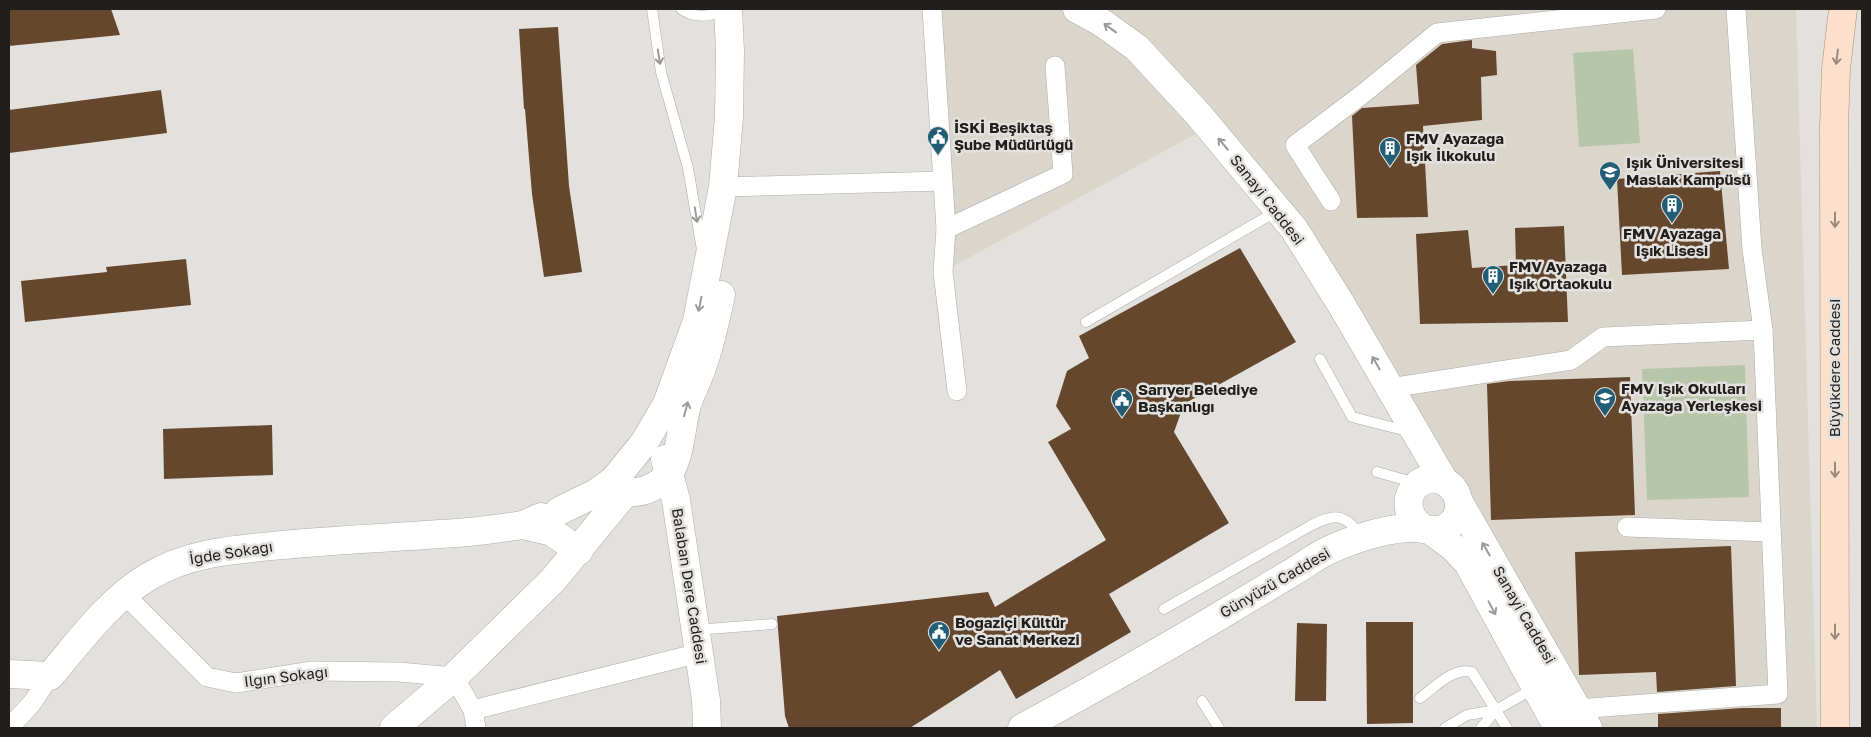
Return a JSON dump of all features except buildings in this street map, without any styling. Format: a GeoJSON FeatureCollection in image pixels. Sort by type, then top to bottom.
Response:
{"type":"FeatureCollection","features":[{"type":"Feature","properties":{"kind":"main road","name":"Büyükdere Caddesi"},"geometry":{"type":"LineString","coordinates":[[1834,728],[1834,127],[1836,69],[1843,9]]}},
{"type":"Feature","properties":{"kind":"street"},"geometry":{"type":"LineString","coordinates":[[394,728],[454,677],[553,580],[586,542],[667,404],[697,321],[723,187],[729,117],[730,51],[726,9]]}},
{"type":"Feature","properties":{"kind":"street"},"geometry":{"type":"LineString","coordinates":[[932,9],[946,229],[943,272],[957,391]]}},
{"type":"Feature","properties":{"kind":"street","name":"Sanayi Caddesi"},"geometry":{"type":"LineString","coordinates":[[1077,9],[1102,22],[1137,48],[1198,114],[1294,229],[1336,296],[1416,434],[1433,491],[1546,682],[1558,728]]}},
{"type":"Feature","properties":{"kind":"street"},"geometry":{"type":"LineString","coordinates":[[1331,201],[1295,145],[1364,93],[1437,33],[1656,9]]}},
{"type":"Feature","properties":{"kind":"street"},"geometry":{"type":"LineString","coordinates":[[1583,718],[1778,694],[1763,330],[1752,249],[1736,9]]}},
{"type":"Feature","properties":{"kind":"street"},"geometry":{"type":"LineString","coordinates":[[946,229],[1063,174],[1055,66]]}},
{"type":"Feature","properties":{"kind":"street"},"geometry":{"type":"LineString","coordinates":[[723,187],[942,181]]}},
{"type":"Feature","properties":{"kind":"street"},"geometry":{"type":"LineString","coordinates":[[623,478],[638,492],[650,488],[670,473],[688,403],[713,333],[724,280],[731,220],[723,187]]}},
{"type":"Feature","properties":{"kind":"street"},"geometry":{"type":"LineString","coordinates":[[1390,388],[1571,360],[1604,337],[1763,330]]}},
{"type":"Feature","properties":{"kind":"street","name":"Balaban Dere Caddesi"},"geometry":{"type":"LineString","coordinates":[[667,404],[662,450],[670,473],[676,500],[706,700],[706,728]]}},
{"type":"Feature","properties":{"kind":"street"},"geometry":{"type":"LineString","coordinates":[[523,525],[546,515],[559,512],[623,478]]}},
{"type":"Feature","properties":{"kind":"street"},"geometry":{"type":"LineString","coordinates":[[1433,491],[1457,517],[1446,528],[1390,530],[1363,538],[1433,491]]}},
{"type":"Feature","properties":{"kind":"street","name":"Sanayi Caddesi"},"geometry":{"type":"LineString","coordinates":[[1433,491],[1408,507],[1410,516],[1415,523],[1453,547],[1468,563],[1546,682],[1583,718]]}},
{"type":"Feature","properties":{"kind":"street"},"geometry":{"type":"LineString","coordinates":[[559,512],[568,513],[579,520],[586,542]]}},
{"type":"Feature","properties":{"kind":"street"},"geometry":{"type":"LineString","coordinates":[[523,525],[586,542]]}},
{"type":"Feature","properties":{"kind":"street","name":"İğde Sokağı"},"geometry":{"type":"LineString","coordinates":[[9,728],[32,703],[50,676],[101,617],[124,594],[148,577],[186,558],[233,550],[334,540],[457,533],[523,525]]}},
{"type":"Feature","properties":{"kind":"street"},"geometry":{"type":"LineString","coordinates":[[1627,527],[1772,532]]}},
{"type":"Feature","properties":{"kind":"street","name":"Günyüzü Caddesi"},"geometry":{"type":"LineString","coordinates":[[1022,728],[1129,669],[1326,552],[1363,538]]}},
{"type":"Feature","properties":{"kind":"street","name":"Günyüzü Caddesi"},"geometry":{"type":"LineString","coordinates":[[1045,728],[1125,684],[1337,561],[1363,538]]}},
{"type":"Feature","properties":{"kind":"street","name":"Ilgın Sokağı"},"geometry":{"type":"LineString","coordinates":[[124,594],[207,677],[236,683],[312,671],[399,672],[454,677]]}},
{"type":"Feature","properties":{"kind":"street"},"geometry":{"type":"LineString","coordinates":[[454,677],[475,719],[697,642]]}},
{"type":"Feature","properties":{"kind":"street"},"geometry":{"type":"LineString","coordinates":[[9,674],[50,676]]}},
{"type":"Feature","properties":{"kind":"street","name":"Balaban Dere Caddesi"},"geometry":{"type":"LineString","coordinates":[[706,700],[718,728]]}},
{"type":"Feature","properties":{"kind":"lane"},"geometry":{"type":"LineString","coordinates":[[652,9],[661,72],[688,168],[706,277]]}},
{"type":"Feature","properties":{"kind":"lane"},"geometry":{"type":"LineString","coordinates":[[682,9],[690,15],[704,16],[726,9]]}},
{"type":"Feature","properties":{"kind":"lane"},"geometry":{"type":"LineString","coordinates":[[1086,322],[1278,210]]}},
{"type":"Feature","properties":{"kind":"lane"},"geometry":{"type":"LineString","coordinates":[[1320,359],[1352,417],[1416,434]]}},
{"type":"Feature","properties":{"kind":"lane"},"geometry":{"type":"LineString","coordinates":[[1377,472],[1433,491]]}},
{"type":"Feature","properties":{"kind":"lane"},"geometry":{"type":"LineString","coordinates":[[1164,609],[1329,517],[1340,518],[1353,525],[1363,538]]}},
{"type":"Feature","properties":{"kind":"lane"},"geometry":{"type":"LineString","coordinates":[[697,642],[772,624]]}},
{"type":"Feature","properties":{"kind":"lane"},"geometry":{"type":"LineString","coordinates":[[1420,698],[1454,673],[1464,670],[1472,672],[1507,728]]}},
{"type":"Feature","properties":{"kind":"lane"},"geometry":{"type":"LineString","coordinates":[[1445,728],[1467,715],[1496,710],[1546,682]]}},
{"type":"Feature","properties":{"kind":"lane"},"geometry":{"type":"LineString","coordinates":[[1202,701],[1219,728]]}},
{"type":"Feature","properties":{"kind":"lane"},"geometry":{"type":"LineString","coordinates":[[1481,728],[1496,710]]}},
{"type":"Feature","properties":{"kind":"shaded area","name":"FMV Işık Okulları Ayazağa Yerleşkesi"},"geometry":{"type":"Polygon","coordinates":[[[932,9],[1796,9],[1817,728],[1601,728],[1315,236],[1214,124],[943,272],[932,9]]]}},
{"type":"Feature","properties":{"kind":"green space"},"geometry":{"type":"Polygon","coordinates":[[[1633,49],[1640,143],[1579,147],[1573,53],[1633,49]]]}},
{"type":"Feature","properties":{"kind":"green space"},"geometry":{"type":"Polygon","coordinates":[[[1745,365],[1749,497],[1647,500],[1642,369],[1745,365]]]}},
{"type":"Feature","properties":{"kind":"place","name":"İSKİ Beşiktaş Şube Müdürlüğü"},"geometry":{"type":"Point","coordinates":[938,156]}},
{"type":"Feature","properties":{"kind":"place","name":"FMV Ayazağa Işık İlkokulu"},"geometry":{"type":"Point","coordinates":[1390,167]}},
{"type":"Feature","properties":{"kind":"place","name":"Işık Üniversitesi Maslak Kampüsü"},"geometry":{"type":"Point","coordinates":[1610,191]}},
{"type":"Feature","properties":{"kind":"place","name":"FMV Ayazağa Işık Lisesi"},"geometry":{"type":"Point","coordinates":[1672,224]}},
{"type":"Feature","properties":{"kind":"place","name":"FMV Ayazağa Işık Ortaokulu"},"geometry":{"type":"Point","coordinates":[1493,295]}},
{"type":"Feature","properties":{"kind":"place","name":"FMV Işık Okulları Ayazağa Yerleşkesi"},"geometry":{"type":"Point","coordinates":[1605,417]}},
{"type":"Feature","properties":{"kind":"place","name":"Sarıyer Belediye Başkanlığı"},"geometry":{"type":"Point","coordinates":[1122,418]}},
{"type":"Feature","properties":{"kind":"place","name":"Boğaziçi Kültür ve Sanat Merkezi"},"geometry":{"type":"Point","coordinates":[939,651]}}]}
